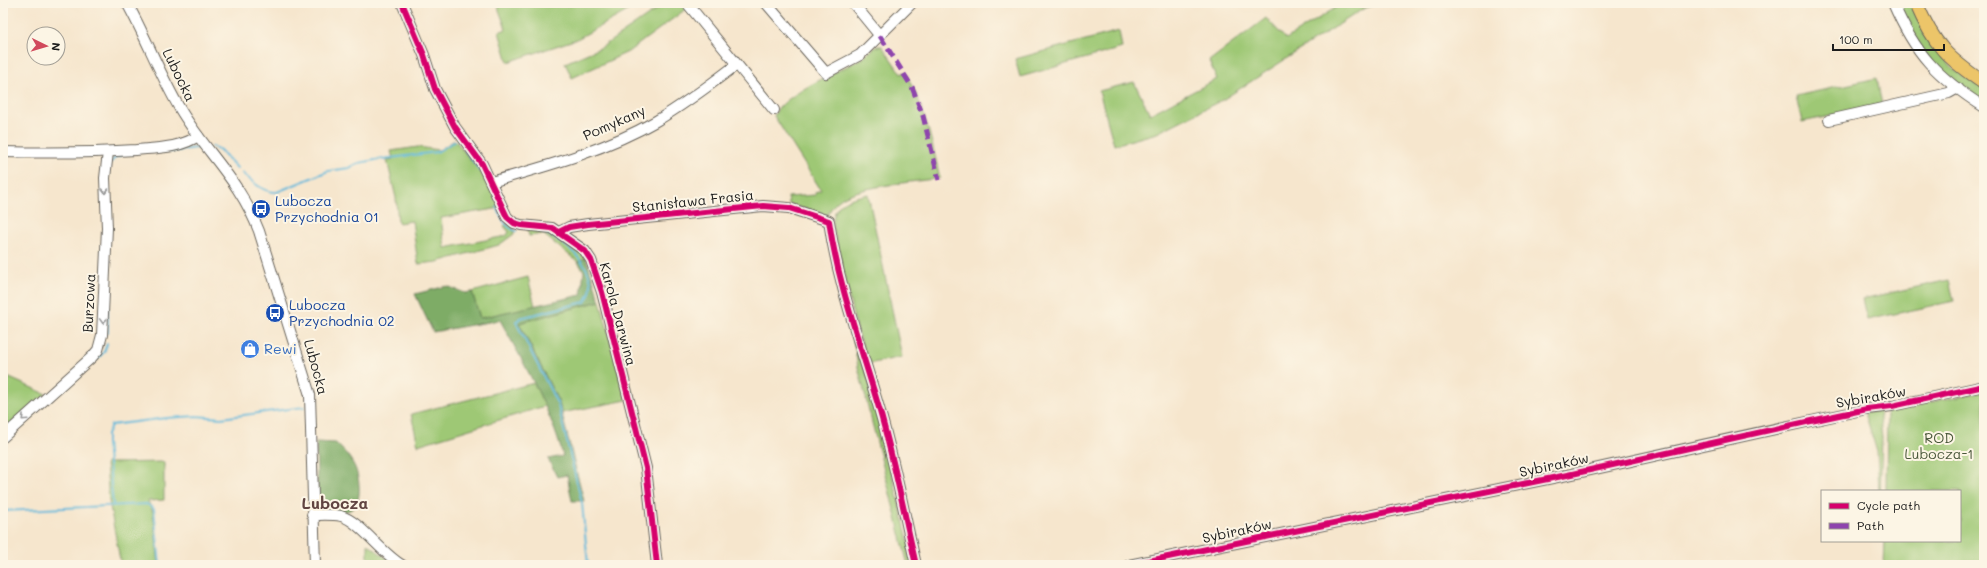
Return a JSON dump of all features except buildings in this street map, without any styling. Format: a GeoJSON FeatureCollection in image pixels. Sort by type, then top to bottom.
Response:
{"type":"FeatureCollection","features":[{"type":"Feature","properties":{"kind":"main road"},"geometry":{"type":"LineString","coordinates":[[1916,3],[1924,23],[1940,48],[1958,66],[1984,83]]}},
{"type":"Feature","properties":{"kind":"street","name":"Lubocka"},"geometry":{"type":"LineString","coordinates":[[127,3],[179,108],[198,136],[239,190],[252,212],[306,376],[312,412],[312,515],[315,565]]}},
{"type":"Feature","properties":{"kind":"street","name":"Karola Darwina"},"geometry":{"type":"LineString","coordinates":[[402,3],[424,55],[435,89],[455,127],[482,164],[507,217],[514,223],[552,228],[585,251],[591,260],[602,292],[646,468],[657,565]]}},
{"type":"Feature","properties":{"kind":"street"},"geometry":{"type":"LineString","coordinates":[[687,3],[774,110]]}},
{"type":"Feature","properties":{"kind":"street"},"geometry":{"type":"LineString","coordinates":[[766,3],[826,73],[856,58],[912,3]]}},
{"type":"Feature","properties":{"kind":"street"},"geometry":{"type":"LineString","coordinates":[[853,3],[880,36]]}},
{"type":"Feature","properties":{"kind":"street"},"geometry":{"type":"LineString","coordinates":[[1893,3],[1912,42],[1937,72],[1984,107]]}},
{"type":"Feature","properties":{"kind":"street","name":"Pomykany"},"geometry":{"type":"LineString","coordinates":[[491,182],[563,160],[634,132],[679,106],[736,65]]}},
{"type":"Feature","properties":{"kind":"street"},"geometry":{"type":"LineString","coordinates":[[1829,120],[1950,93],[1958,88]]}},
{"type":"Feature","properties":{"kind":"street"},"geometry":{"type":"LineString","coordinates":[[3,152],[108,152],[166,147],[179,144],[198,136]]}},
{"type":"Feature","properties":{"kind":"street","name":"Burzowa"},"geometry":{"type":"LineString","coordinates":[[3,437],[92,357],[100,345],[102,335],[106,242],[105,178],[108,152]]}},
{"type":"Feature","properties":{"kind":"street","name":"Stanisława Frasia"},"geometry":{"type":"LineString","coordinates":[[559,232],[569,227],[588,224],[764,206],[789,208],[829,221],[832,242],[848,310],[880,409],[916,565]]}},
{"type":"Feature","properties":{"kind":"street","name":"Sybiraków"},"geometry":{"type":"LineString","coordinates":[[1129,565],[1572,474],[1818,419],[1867,409],[1892,406],[1984,386]]}},
{"type":"Feature","properties":{"kind":"street"},"geometry":{"type":"LineString","coordinates":[[312,515],[340,516],[348,519],[387,555],[402,565]]}},
{"type":"Feature","properties":{"kind":"green space"},"geometry":{"type":"Polygon","coordinates":[[[498,3],[567,3],[569,6],[576,3],[638,3],[624,13],[577,39],[508,62],[499,32],[506,29],[498,3]]]}},
{"type":"Feature","properties":{"kind":"green space"},"geometry":{"type":"Polygon","coordinates":[[[666,3],[681,3],[686,9],[628,52],[572,78],[565,63],[602,47],[666,3]]]}},
{"type":"Feature","properties":{"kind":"green space"},"geometry":{"type":"Polygon","coordinates":[[[1343,3],[1380,3],[1363,9],[1224,99],[1157,133],[1114,145],[1099,91],[1134,82],[1150,114],[1217,79],[1209,61],[1266,18],[1286,39],[1343,3]]]}},
{"type":"Feature","properties":{"kind":"green space"},"geometry":{"type":"Polygon","coordinates":[[[1896,3],[1910,3],[1937,51],[1954,70],[1984,89],[1984,104],[1926,58],[1896,3]]]}},
{"type":"Feature","properties":{"kind":"green space"},"geometry":{"type":"Polygon","coordinates":[[[1119,31],[1122,48],[1020,77],[1015,59],[1119,31]]]}},
{"type":"Feature","properties":{"kind":"green space"},"geometry":{"type":"Polygon","coordinates":[[[877,46],[882,46],[901,74],[905,72],[912,85],[927,124],[940,178],[886,185],[857,192],[838,201],[827,216],[789,204],[788,197],[816,195],[815,192],[821,190],[774,116],[779,108],[788,99],[862,58],[877,46]]]}},
{"type":"Feature","properties":{"kind":"green space"},"geometry":{"type":"Polygon","coordinates":[[[1877,78],[1882,105],[1802,122],[1796,96],[1877,78]]]}},
{"type":"Feature","properties":{"kind":"green space"},"geometry":{"type":"Polygon","coordinates":[[[455,140],[489,183],[500,208],[441,218],[445,248],[506,236],[509,232],[504,226],[508,222],[514,226],[514,234],[499,245],[437,262],[418,264],[412,221],[398,223],[396,198],[387,160],[393,159],[391,151],[418,147],[439,150],[455,140]]]}},
{"type":"Feature","properties":{"kind":"green space"},"geometry":{"type":"Polygon","coordinates":[[[868,194],[902,357],[868,364],[853,315],[833,227],[833,219],[835,212],[842,203],[868,194]]]}},
{"type":"Feature","properties":{"kind":"green space"},"geometry":{"type":"Polygon","coordinates":[[[527,228],[558,233],[561,241],[571,240],[586,258],[578,262],[543,234],[529,236],[527,228]]]}},
{"type":"Feature","properties":{"kind":"green space"},"geometry":{"type":"Polygon","coordinates":[[[586,258],[600,301],[519,323],[559,403],[584,501],[572,501],[567,475],[557,477],[548,459],[563,456],[558,438],[536,386],[500,320],[433,332],[415,294],[447,286],[465,293],[472,292],[480,318],[581,295],[584,271],[578,262],[586,258]]]}},
{"type":"Feature","properties":{"kind":"green space"},"geometry":{"type":"Polygon","coordinates":[[[528,277],[535,306],[480,318],[472,292],[528,277]]]}},
{"type":"Feature","properties":{"kind":"green space"},"geometry":{"type":"Polygon","coordinates":[[[1949,280],[1954,301],[1867,320],[1862,299],[1949,280]]]}},
{"type":"Feature","properties":{"kind":"green space"},"geometry":{"type":"Polygon","coordinates":[[[600,301],[627,400],[561,413],[559,403],[519,323],[600,301]]]}},
{"type":"Feature","properties":{"kind":"green space"},"geometry":{"type":"Polygon","coordinates":[[[850,321],[871,386],[914,565],[908,565],[858,367],[850,321]]]}},
{"type":"Feature","properties":{"kind":"green space"},"geometry":{"type":"Polygon","coordinates":[[[3,375],[46,394],[3,435],[3,375]]]}},
{"type":"Feature","properties":{"kind":"green space"},"geometry":{"type":"Polygon","coordinates":[[[534,383],[545,406],[418,445],[411,414],[534,383]]]}},
{"type":"Feature","properties":{"kind":"green space","name":"ROD Lubocza-1"},"geometry":{"type":"Polygon","coordinates":[[[1984,391],[1984,565],[1884,565],[1885,542],[1961,542],[1961,490],[1886,490],[1887,411],[1984,391]]]}},
{"type":"Feature","properties":{"kind":"green space"},"geometry":{"type":"Polygon","coordinates":[[[1879,410],[1882,438],[1880,490],[1877,452],[1865,413],[1879,410]]]}},
{"type":"Feature","properties":{"kind":"green space"},"geometry":{"type":"Polygon","coordinates":[[[316,442],[336,443],[348,455],[352,462],[358,477],[359,493],[358,500],[351,509],[336,511],[318,506],[316,442]]]}},
{"type":"Feature","properties":{"kind":"green space"},"geometry":{"type":"Polygon","coordinates":[[[164,462],[164,500],[148,501],[153,512],[159,565],[121,565],[109,501],[106,463],[164,462]]]}},
{"type":"Feature","properties":{"kind":"green space"},"geometry":{"type":"Polygon","coordinates":[[[368,544],[395,565],[368,565],[368,544]]]}},
{"type":"Feature","properties":{"kind":"waterway"},"geometry":{"type":"LineString","coordinates":[[242,173],[262,189],[277,192],[328,171],[349,168],[359,163],[375,160],[437,152],[455,141]]}},
{"type":"Feature","properties":{"kind":"waterway"},"geometry":{"type":"LineString","coordinates":[[212,146],[220,150],[237,168]]}},
{"type":"Feature","properties":{"kind":"waterway"},"geometry":{"type":"LineString","coordinates":[[169,152],[196,148],[200,148],[205,152]]}},
{"type":"Feature","properties":{"kind":"waterway"},"geometry":{"type":"LineString","coordinates":[[465,150],[480,171]]}},
{"type":"Feature","properties":{"kind":"waterway"},"geometry":{"type":"LineString","coordinates":[[111,162],[116,157],[122,155]]}},
{"type":"Feature","properties":{"kind":"waterway"},"geometry":{"type":"LineString","coordinates":[[497,207],[506,224],[516,231]]}},
{"type":"Feature","properties":{"kind":"waterway"},"geometry":{"type":"LineString","coordinates":[[544,232],[563,243],[581,260],[591,281],[590,291],[585,302],[520,318],[516,322],[558,405],[582,503],[588,565]]}},
{"type":"Feature","properties":{"kind":"waterway"},"geometry":{"type":"LineString","coordinates":[[108,306],[108,333]]}},
{"type":"Feature","properties":{"kind":"waterway"},"geometry":{"type":"LineString","coordinates":[[97,359],[104,352],[107,344]]}},
{"type":"Feature","properties":{"kind":"waterway"},"geometry":{"type":"LineString","coordinates":[[113,505],[107,443],[107,435],[111,425],[196,416],[221,418],[304,407]]}},
{"type":"Feature","properties":{"kind":"waterway"},"geometry":{"type":"LineString","coordinates":[[3,511],[147,504],[154,509],[160,565]]}},
{"type":"Feature","properties":{"kind":"waterway"},"geometry":{"type":"LineString","coordinates":[[409,565],[414,565]]}},
{"type":"Feature","properties":{"kind":"marked path"},"geometry":{"type":"LineString","coordinates":[[880,36],[912,87],[923,116],[939,180]]}},
{"type":"Feature","properties":{"kind":"cycle path"},"geometry":{"type":"LineString","coordinates":[[402,3],[424,55],[435,89],[455,127],[482,164],[507,217],[514,223],[521,225],[552,228],[585,251],[591,260],[602,292],[646,468],[657,565]]}},
{"type":"Feature","properties":{"kind":"cycle path"},"geometry":{"type":"LineString","coordinates":[[559,232],[569,227],[588,224],[763,206],[789,208],[829,221],[844,292],[879,408],[899,486],[916,565]]}},
{"type":"Feature","properties":{"kind":"cycle path"},"geometry":{"type":"LineString","coordinates":[[1129,565],[1572,474],[1867,409],[1892,406],[1984,386]]}},
{"type":"Feature","properties":{"kind":"place","name":"Lubocza Przychodnia 01"},"geometry":{"type":"Point","coordinates":[261,209]}},
{"type":"Feature","properties":{"kind":"place","name":"Lubocza Przychodnia 02"},"geometry":{"type":"Point","coordinates":[275,313]}},
{"type":"Feature","properties":{"kind":"place","name":"Rewi"},"geometry":{"type":"Point","coordinates":[250,349]}},
{"type":"Feature","properties":{"kind":"district","name":"Lubocza"},"geometry":{"type":"Point","coordinates":[335,503]}}]}
